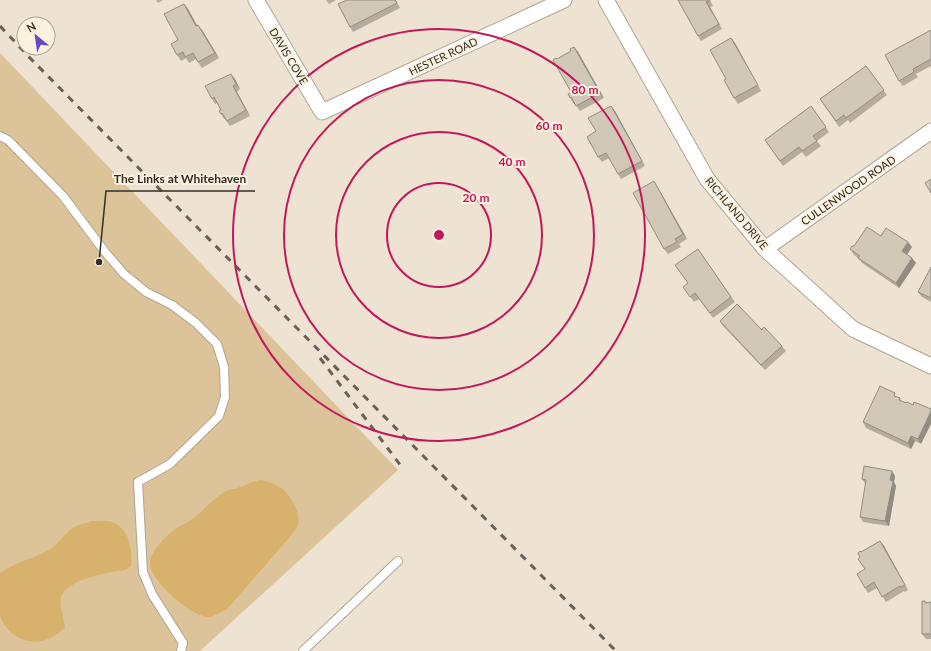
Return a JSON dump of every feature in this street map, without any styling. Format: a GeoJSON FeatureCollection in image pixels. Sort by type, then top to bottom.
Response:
{"type":"FeatureCollection","features":[{"type":"Feature","properties":{"kind":"street","name":"DAVIS COVE"},"geometry":{"type":"LineString","coordinates":[[256,0],[322,112]]}},
{"type":"Feature","properties":{"kind":"street","name":"HESTER ROAD"},"geometry":{"type":"LineString","coordinates":[[322,112],[564,0]]}},
{"type":"Feature","properties":{"kind":"street","name":"RICHLAND DRIVE"},"geometry":{"type":"LineString","coordinates":[[606,0],[707,179],[765,249],[853,329],[931,366]]}},
{"type":"Feature","properties":{"kind":"street","name":"CULLENWOOD ROAD"},"geometry":{"type":"LineString","coordinates":[[765,249],[931,131]]}},
{"type":"Feature","properties":{"kind":"lane"},"geometry":{"type":"LineString","coordinates":[[0,136],[8,140],[63,196],[105,252],[124,274],[146,292],[172,305],[196,323],[217,344],[224,367],[225,397],[219,416],[170,464],[138,482],[143,572],[152,594],[183,644],[181,651]]}},
{"type":"Feature","properties":{"kind":"lane"},"geometry":{"type":"LineString","coordinates":[[303,651],[398,561]]}},
{"type":"Feature","properties":{"kind":"shaded area"},"geometry":{"type":"Polygon","coordinates":[[[0,53],[398,470],[200,651],[0,651],[0,53]]]}},
{"type":"Feature","properties":{"kind":"shaded area"},"geometry":{"type":"Polygon","coordinates":[[[261,480],[273,483],[287,493],[297,511],[297,526],[289,538],[227,609],[210,617],[200,615],[171,596],[163,587],[151,569],[151,557],[157,547],[169,534],[194,518],[224,492],[261,480]]]}},
{"type":"Feature","properties":{"kind":"shaded area"},"geometry":{"type":"Polygon","coordinates":[[[92,521],[112,522],[122,529],[129,540],[131,566],[125,570],[99,575],[71,585],[61,597],[61,608],[65,628],[52,637],[46,640],[32,642],[12,633],[4,625],[0,614],[0,573],[11,566],[51,549],[72,528],[92,521]]]}},
{"type":"Feature","properties":{"kind":"building"},"geometry":{"type":"Polygon","coordinates":[[[347,0],[395,0],[397,3],[350,27],[338,4],[347,0]]]}},
{"type":"Feature","properties":{"kind":"building"},"geometry":{"type":"Polygon","coordinates":[[[678,0],[709,0],[706,2],[719,24],[698,36],[678,0]]]}},
{"type":"Feature","properties":{"kind":"building"},"geometry":{"type":"Polygon","coordinates":[[[184,4],[196,26],[198,25],[215,53],[198,62],[193,53],[185,57],[183,52],[177,55],[171,44],[178,40],[164,14],[184,4]]]}},
{"type":"Feature","properties":{"kind":"building"},"geometry":{"type":"Polygon","coordinates":[[[931,30],[931,59],[913,69],[914,72],[899,81],[885,55],[931,30]]]}},
{"type":"Feature","properties":{"kind":"building"},"geometry":{"type":"Polygon","coordinates":[[[731,38],[758,85],[734,98],[724,80],[726,79],[710,50],[731,38]]]}},
{"type":"Feature","properties":{"kind":"building"},"geometry":{"type":"Polygon","coordinates":[[[574,47],[600,93],[576,106],[568,94],[571,92],[553,60],[571,51],[570,49],[574,47]]]}},
{"type":"Feature","properties":{"kind":"building"},"geometry":{"type":"Polygon","coordinates":[[[866,66],[884,90],[846,118],[844,115],[836,121],[820,99],[866,66]]]}},
{"type":"Feature","properties":{"kind":"building"},"geometry":{"type":"Polygon","coordinates":[[[231,74],[236,84],[233,86],[246,110],[227,121],[219,111],[221,110],[214,97],[212,99],[205,86],[231,74]]]}},
{"type":"Feature","properties":{"kind":"building"},"geometry":{"type":"Polygon","coordinates":[[[611,106],[642,161],[618,174],[606,153],[598,157],[587,137],[596,131],[588,118],[611,106]]]}},
{"type":"Feature","properties":{"kind":"building"},"geometry":{"type":"Polygon","coordinates":[[[811,106],[826,127],[813,136],[817,141],[802,151],[799,147],[780,161],[765,140],[811,106]]]}},
{"type":"Feature","properties":{"kind":"building"},"geometry":{"type":"Polygon","coordinates":[[[931,179],[931,193],[925,183],[931,179]]]}},
{"type":"Feature","properties":{"kind":"building"},"geometry":{"type":"Polygon","coordinates":[[[654,181],[683,234],[675,239],[677,242],[664,249],[633,193],[654,181]]]}},
{"type":"Feature","properties":{"kind":"building"},"geometry":{"type":"Polygon","coordinates":[[[867,227],[881,236],[886,228],[908,242],[902,251],[912,258],[896,283],[858,258],[860,256],[850,249],[854,246],[867,227]]]}},
{"type":"Feature","properties":{"kind":"building"},"geometry":{"type":"Polygon","coordinates":[[[698,249],[731,297],[710,313],[695,293],[690,297],[683,287],[688,283],[675,265],[698,249]]]}},
{"type":"Feature","properties":{"kind":"building"},"geometry":{"type":"Polygon","coordinates":[[[931,267],[931,298],[918,292],[931,267]]]}},
{"type":"Feature","properties":{"kind":"building"},"geometry":{"type":"Polygon","coordinates":[[[737,304],[762,330],[764,327],[782,346],[761,365],[720,321],[737,304]]]}},
{"type":"Feature","properties":{"kind":"building"},"geometry":{"type":"Polygon","coordinates":[[[880,386],[895,393],[894,396],[900,398],[899,400],[913,405],[914,402],[931,409],[918,439],[911,436],[908,443],[863,422],[880,386]]]}},
{"type":"Feature","properties":{"kind":"building"},"geometry":{"type":"Polygon","coordinates":[[[864,466],[892,471],[890,480],[893,481],[885,521],[860,517],[866,480],[862,479],[864,466]]]}},
{"type":"Feature","properties":{"kind":"building"},"geometry":{"type":"Polygon","coordinates":[[[880,541],[905,585],[900,586],[882,597],[874,582],[865,588],[857,574],[865,569],[858,559],[860,557],[858,553],[880,541]]]}},
{"type":"Feature","properties":{"kind":"building"},"geometry":{"type":"Polygon","coordinates":[[[922,601],[925,601],[925,603],[931,602],[931,634],[922,634],[922,601]]]}},
{"type":"Feature","properties":{"kind":"railway"},"geometry":{"type":"LineString","coordinates":[[0,26],[616,651]]}},
{"type":"Feature","properties":{"kind":"railway"},"geometry":{"type":"LineString","coordinates":[[320,358],[404,470]]}},
{"type":"Feature","properties":{"kind":"place","name":"The Links at Whitehaven"},"geometry":{"type":"Point","coordinates":[99,262]}}]}
